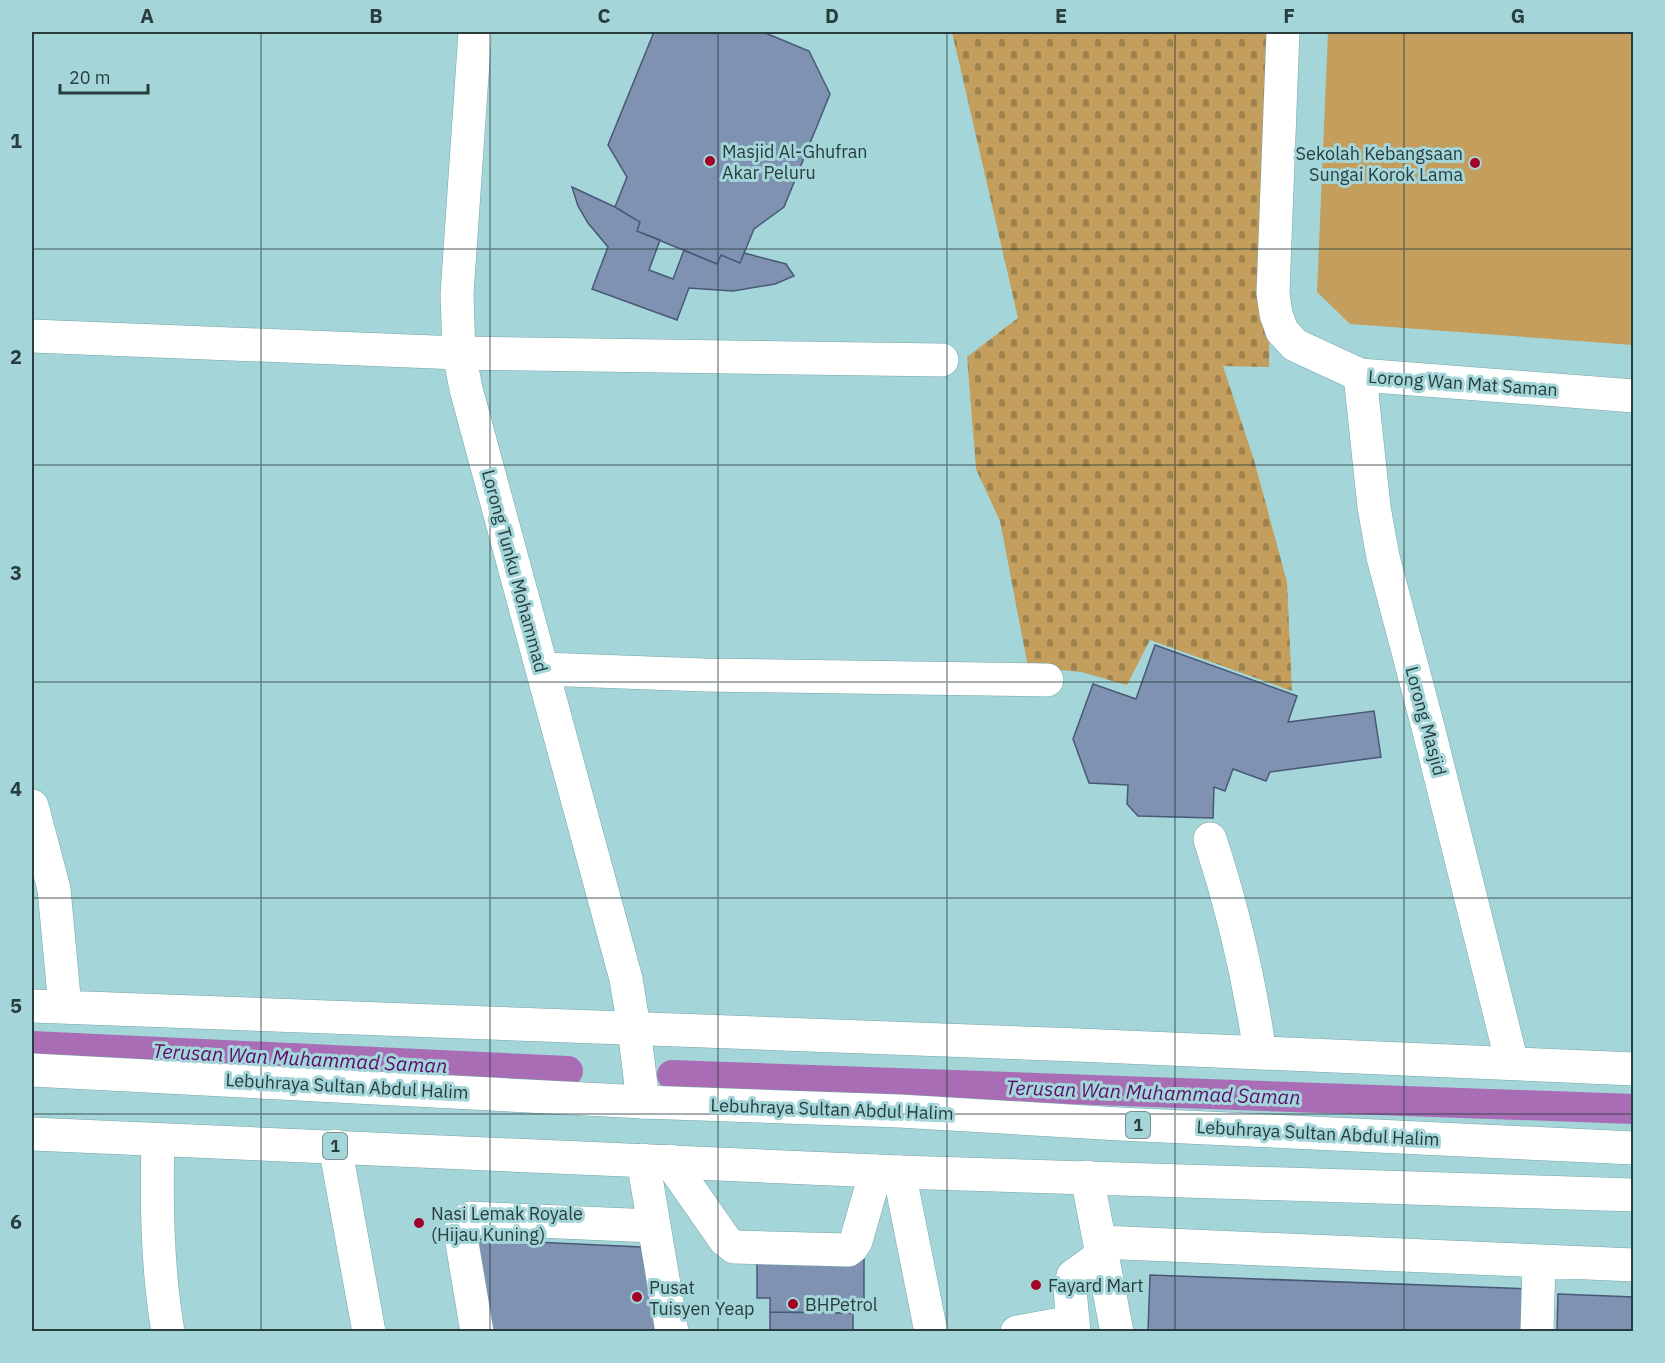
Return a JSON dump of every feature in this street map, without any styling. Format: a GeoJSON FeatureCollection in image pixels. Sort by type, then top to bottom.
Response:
{"type":"FeatureCollection","features":[{"type":"Feature","properties":{"kind":"street","name":"Lorong Tunku Mohammad"},"geometry":{"type":"LineString","coordinates":[[475,32],[457,294],[459,353],[466,389],[619,951],[634,1028],[643,1102]]}},
{"type":"Feature","properties":{"kind":"street","name":"Lorong Wan Mat Saman"},"geometry":{"type":"LineString","coordinates":[[1283,32],[1274,293],[1276,314],[1282,331],[1295,345],[1360,375],[1634,396]]}},
{"type":"Feature","properties":{"kind":"street"},"geometry":{"type":"LineString","coordinates":[[32,336],[459,353],[942,360]]}},
{"type":"Feature","properties":{"kind":"street","name":"Lorong Masjid"},"geometry":{"type":"LineString","coordinates":[[1360,375],[1374,507],[1383,557],[1512,1063]]}},
{"type":"Feature","properties":{"kind":"street"},"geometry":{"type":"LineString","coordinates":[[542,669],[704,675],[1047,680]]}},
{"type":"Feature","properties":{"kind":"street"},"geometry":{"type":"LineString","coordinates":[[32,806],[54,889],[65,1007]]}},
{"type":"Feature","properties":{"kind":"street"},"geometry":{"type":"LineString","coordinates":[[1210,839],[1241,944],[1260,1053]]}},
{"type":"Feature","properties":{"kind":"street"},"geometry":{"type":"LineString","coordinates":[[32,1006],[1634,1069]]}},
{"type":"Feature","properties":{"kind":"street","name":"Lebuhraya Sultan Abdul Halim"},"geometry":{"type":"LineString","coordinates":[[32,1070],[643,1102],[899,1111],[1120,1124],[1634,1148]]}},
{"type":"Feature","properties":{"kind":"street","name":"1"},"geometry":{"type":"LineString","coordinates":[[32,1134],[888,1171],[1634,1195]]}},
{"type":"Feature","properties":{"kind":"street"},"geometry":{"type":"LineString","coordinates":[[158,1140],[158,1241],[160,1278],[168,1332]]}},
{"type":"Feature","properties":{"kind":"street"},"geometry":{"type":"LineString","coordinates":[[335,1146],[369,1332]]}},
{"type":"Feature","properties":{"kind":"street"},"geometry":{"type":"LineString","coordinates":[[656,1160],[725,1240],[734,1247],[848,1250],[856,1241],[888,1171]]}},
{"type":"Feature","properties":{"kind":"street"},"geometry":{"type":"LineString","coordinates":[[656,1160],[653,1226],[672,1332]]}},
{"type":"Feature","properties":{"kind":"street"},"geometry":{"type":"LineString","coordinates":[[888,1171],[931,1332]]}},
{"type":"Feature","properties":{"kind":"street"},"geometry":{"type":"LineString","coordinates":[[1087,1177],[1117,1332]]}},
{"type":"Feature","properties":{"kind":"street"},"geometry":{"type":"LineString","coordinates":[[477,1332],[460,1231],[465,1221],[470,1218],[653,1226]]}},
{"type":"Feature","properties":{"kind":"street"},"geometry":{"type":"LineString","coordinates":[[1017,1332],[1073,1327],[1070,1290],[1074,1276],[1101,1248],[1634,1265]]}},
{"type":"Feature","properties":{"kind":"street"},"geometry":{"type":"LineString","coordinates":[[1537,1332],[1539,1262]]}},
{"type":"Feature","properties":{"kind":"green space"},"geometry":{"type":"Polygon","coordinates":[[[952,32],[1272,32],[1269,367],[1223,366],[1254,460],[1287,582],[1292,691],[1150,640],[1127,685],[1081,672],[1028,667],[1000,521],[976,469],[967,357],[1018,318],[952,32]]]}},
{"type":"Feature","properties":{"kind":"green space","name":"Sekolah Kebangsaan Sungai Korok Lama"},"geometry":{"type":"Polygon","coordinates":[[[1328,32],[1633,32],[1633,345],[1350,324],[1317,292],[1328,32]]]}},
{"type":"Feature","properties":{"kind":"building","name":"Masjid Al-Ghufran Akar Peluru"},"geometry":{"type":"Polygon","coordinates":[[[654,32],[763,32],[809,51],[830,94],[784,207],[754,229],[740,263],[721,255],[717,264],[637,231],[640,222],[615,207],[627,177],[608,145],[654,32]]]}},
{"type":"Feature","properties":{"kind":"building"},"geometry":{"type":"Polygon","coordinates":[[[572,187],[615,207],[640,222],[637,231],[660,240],[649,270],[673,279],[684,250],[717,264],[721,255],[740,263],[744,253],[786,264],[794,276],[775,284],[733,291],[689,288],[677,320],[592,289],[608,247],[588,223],[578,206],[572,187]]]}},
{"type":"Feature","properties":{"kind":"building"},"geometry":{"type":"Polygon","coordinates":[[[1155,645],[1297,696],[1288,722],[1374,711],[1381,757],[1270,772],[1266,781],[1233,769],[1225,791],[1214,787],[1213,818],[1138,816],[1127,804],[1128,785],[1089,783],[1073,739],[1093,684],[1136,699],[1155,645]]]}},
{"type":"Feature","properties":{"kind":"building"},"geometry":{"type":"Polygon","coordinates":[[[473,1239],[641,1247],[657,1332],[492,1332],[473,1239]]]}},
{"type":"Feature","properties":{"kind":"building"},"geometry":{"type":"Polygon","coordinates":[[[757,1258],[864,1258],[864,1299],[829,1299],[828,1313],[770,1312],[770,1298],[757,1298],[757,1258]]]}},
{"type":"Feature","properties":{"kind":"building"},"geometry":{"type":"Polygon","coordinates":[[[1150,1275],[1534,1289],[1532,1332],[1148,1332],[1150,1275]]]}},
{"type":"Feature","properties":{"kind":"building"},"geometry":{"type":"Polygon","coordinates":[[[1558,1294],[1634,1297],[1634,1332],[1557,1332],[1558,1294]]]}},
{"type":"Feature","properties":{"kind":"building"},"geometry":{"type":"Polygon","coordinates":[[[770,1312],[853,1313],[853,1332],[770,1332],[770,1312]]]}},
{"type":"Feature","properties":{"kind":"waterway","name":"Terusan Wan Muhammad Saman"},"geometry":{"type":"LineString","coordinates":[[32,1046],[568,1071]]}},
{"type":"Feature","properties":{"kind":"waterway","name":"Terusan Wan Muhammad Saman"},"geometry":{"type":"LineString","coordinates":[[672,1075],[1634,1109]]}},
{"type":"Feature","properties":{"kind":"place","name":"Masjid Al-Ghufran Akar Peluru"},"geometry":{"type":"Point","coordinates":[710,161]}},
{"type":"Feature","properties":{"kind":"place","name":"Sekolah Kebangsaan Sungai Korok Lama"},"geometry":{"type":"Point","coordinates":[1475,163]}},
{"type":"Feature","properties":{"kind":"place","name":"Nasi Lemak Royale (Hijau Kuning)"},"geometry":{"type":"Point","coordinates":[419,1223]}},
{"type":"Feature","properties":{"kind":"place","name":"Fayard Mart"},"geometry":{"type":"Point","coordinates":[1036,1285]}},
{"type":"Feature","properties":{"kind":"place","name":"Pusat Tuisyen Yeap"},"geometry":{"type":"Point","coordinates":[637,1297]}},
{"type":"Feature","properties":{"kind":"place","name":"BHPetrol"},"geometry":{"type":"Point","coordinates":[793,1304]}}]}
